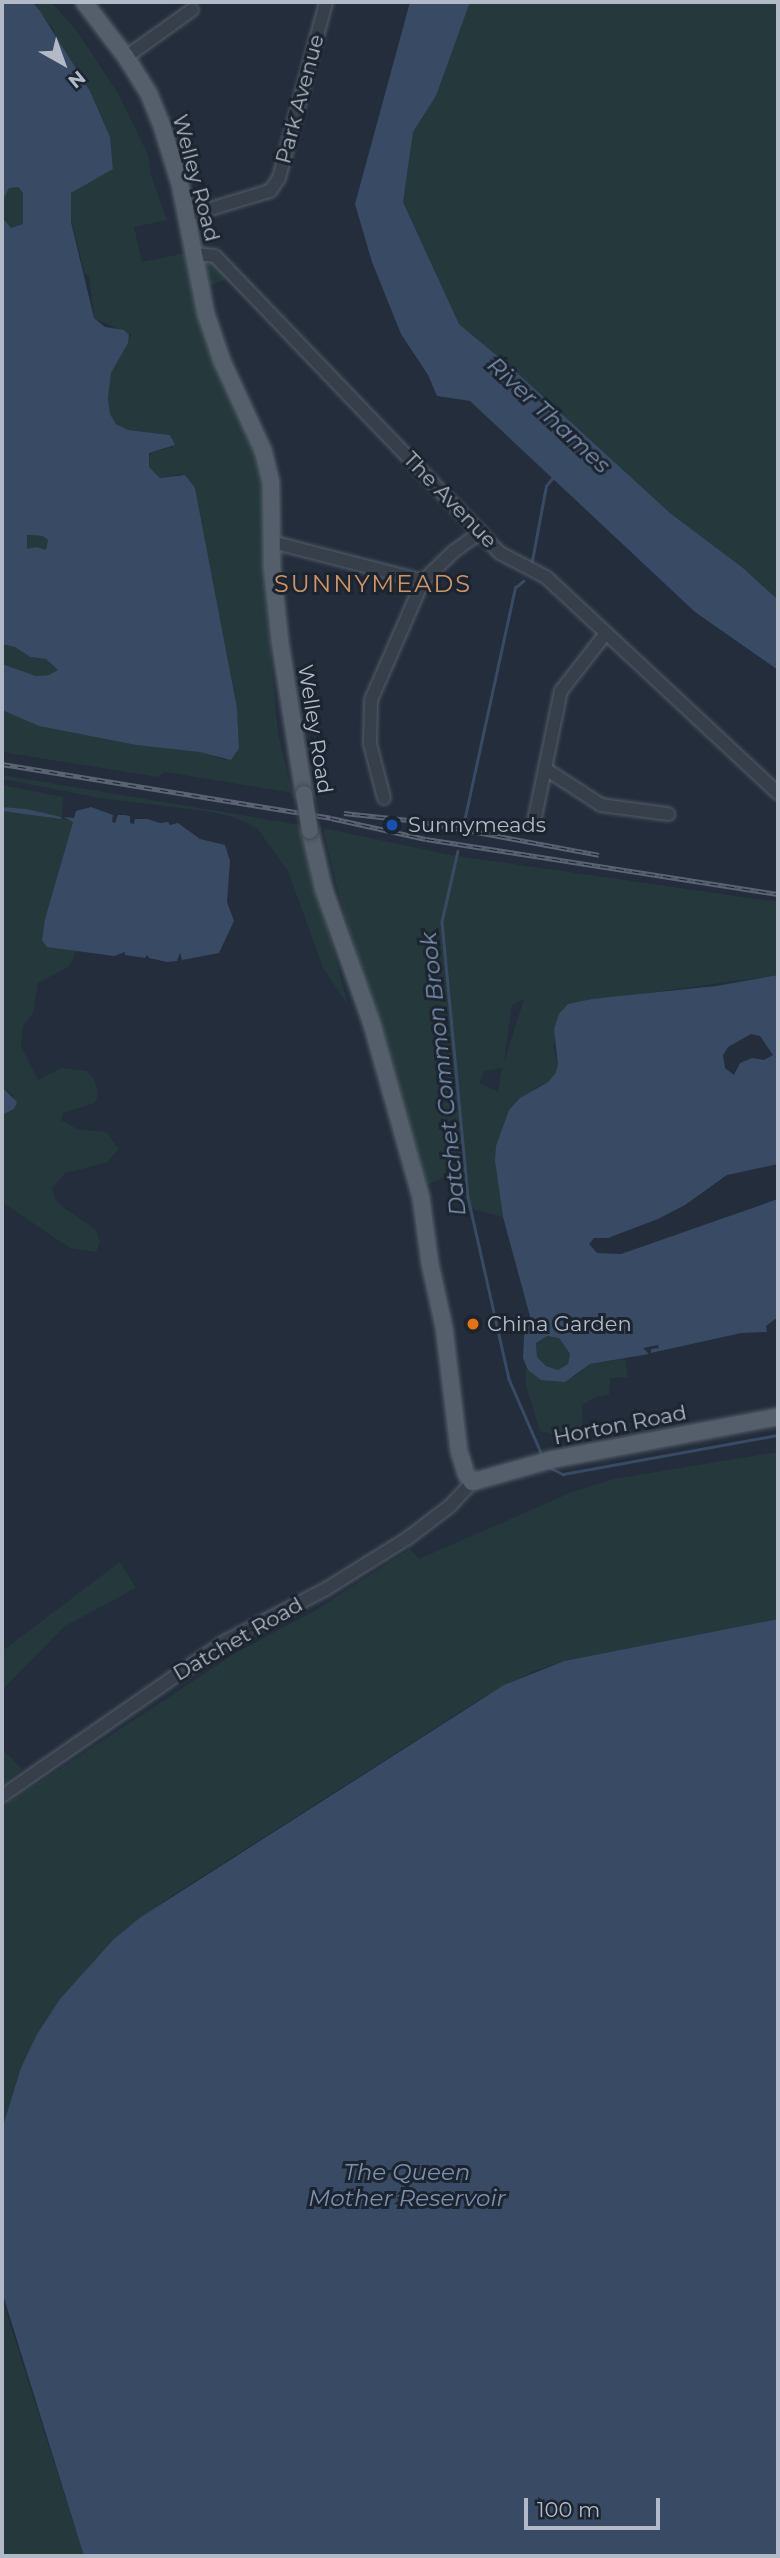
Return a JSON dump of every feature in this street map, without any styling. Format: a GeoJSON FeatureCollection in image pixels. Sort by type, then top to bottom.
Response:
{"type":"FeatureCollection","features":[{"type":"Feature","properties":{"kind":"main road","name":"Welley Road"},"geometry":{"type":"LineString","coordinates":[[84,2],[126,57],[149,94],[161,122],[196,254],[206,314],[222,361],[263,450],[271,482],[272,542],[280,642],[310,831],[324,890],[371,1021],[408,1145],[444,1327],[459,1451],[466,1474],[472,1482]]}},
{"type":"Feature","properties":{"kind":"main road","name":"Horton Road"},"geometry":{"type":"LineString","coordinates":[[472,1482],[546,1461],[778,1418]]}},
{"type":"Feature","properties":{"kind":"street","name":"Park Avenue"},"geometry":{"type":"LineString","coordinates":[[187,216],[270,191],[279,178],[326,2]]}},
{"type":"Feature","properties":{"kind":"street"},"geometry":{"type":"LineString","coordinates":[[126,57],[192,10]]}},
{"type":"Feature","properties":{"kind":"street","name":"The Avenue"},"geometry":{"type":"LineString","coordinates":[[196,254],[215,256],[500,553],[545,577],[778,793]]}},
{"type":"Feature","properties":{"kind":"street"},"geometry":{"type":"LineString","coordinates":[[384,797],[370,744],[372,701],[423,582],[453,552],[481,532]]}},
{"type":"Feature","properties":{"kind":"street"},"geometry":{"type":"LineString","coordinates":[[272,542],[423,582]]}},
{"type":"Feature","properties":{"kind":"street"},"geometry":{"type":"LineString","coordinates":[[534,822],[547,770],[561,691],[606,633]]}},
{"type":"Feature","properties":{"kind":"street"},"geometry":{"type":"LineString","coordinates":[[547,770],[601,806],[668,814]]}},
{"type":"Feature","properties":{"kind":"street","name":"Datchet Road"},"geometry":{"type":"LineString","coordinates":[[2,1796],[226,1641],[326,1589],[408,1538],[450,1506],[472,1482]]}},
{"type":"Feature","properties":{"kind":"green space"},"geometry":{"type":"Polygon","coordinates":[[[32,2],[51,2],[77,31],[119,95],[148,155],[151,176],[167,220],[134,227],[142,262],[195,251],[206,314],[263,450],[272,542],[267,604],[271,660],[278,732],[292,793],[165,772],[158,777],[2,752],[2,710],[39,726],[136,745],[199,752],[225,760],[239,748],[237,708],[195,488],[181,474],[160,478],[149,467],[147,461],[152,452],[173,447],[171,435],[128,430],[116,424],[110,414],[108,398],[111,373],[131,335],[94,318],[89,275],[85,274],[69,211],[71,193],[113,169],[110,137],[90,91],[64,53],[52,27],[32,2]]]}},
{"type":"Feature","properties":{"kind":"green space"},"geometry":{"type":"Polygon","coordinates":[[[470,2],[778,2],[778,600],[743,568],[670,513],[513,369],[459,324],[403,202],[413,132],[436,96],[470,2]]]}},
{"type":"Feature","properties":{"kind":"green space"},"geometry":{"type":"Polygon","coordinates":[[[18,186],[23,193],[23,224],[11,228],[2,217],[2,202],[9,188],[18,186]]]}},
{"type":"Feature","properties":{"kind":"green space"},"geometry":{"type":"Polygon","coordinates":[[[205,262],[213,263],[229,278],[211,285],[212,291],[206,299],[201,267],[205,262]]]}},
{"type":"Feature","properties":{"kind":"green space"},"geometry":{"type":"Polygon","coordinates":[[[26,535],[43,536],[48,540],[46,551],[27,549],[26,535]]]}},
{"type":"Feature","properties":{"kind":"green space"},"geometry":{"type":"Polygon","coordinates":[[[2,644],[15,647],[30,657],[46,659],[58,670],[49,675],[36,676],[2,664],[2,644]]]}},
{"type":"Feature","properties":{"kind":"green space"},"geometry":{"type":"Polygon","coordinates":[[[2,775],[300,825],[348,1005],[323,968],[288,871],[257,828],[233,817],[212,812],[100,798],[2,779],[2,775]]]}},
{"type":"Feature","properties":{"kind":"green space"},"geometry":{"type":"Polygon","coordinates":[[[2,785],[63,797],[62,818],[73,821],[45,919],[53,946],[76,950],[70,966],[38,983],[33,1013],[23,1026],[21,1046],[38,1080],[61,1068],[87,1071],[95,1081],[98,1094],[95,1103],[63,1113],[61,1120],[77,1129],[106,1132],[119,1149],[106,1163],[65,1173],[52,1188],[55,1199],[63,1207],[96,1230],[100,1242],[96,1252],[70,1248],[2,1202],[2,1115],[14,1109],[13,1095],[2,1087],[2,811],[61,817],[2,807],[2,785]]]}},
{"type":"Feature","properties":{"kind":"green space"},"geometry":{"type":"Polygon","coordinates":[[[323,828],[450,855],[778,902],[778,975],[568,1004],[553,1046],[558,1065],[555,1074],[548,1082],[536,1087],[495,1161],[503,1217],[468,1208],[464,1175],[457,1172],[424,1186],[338,891],[323,828]],[[524,999],[512,1005],[504,1062],[524,999]],[[502,1068],[484,1071],[479,1083],[498,1092],[502,1068]]]}},
{"type":"Feature","properties":{"kind":"green space"},"geometry":{"type":"Polygon","coordinates":[[[547,1336],[559,1338],[570,1354],[568,1364],[558,1370],[546,1366],[537,1357],[536,1343],[547,1336]]]}},
{"type":"Feature","properties":{"kind":"green space"},"geometry":{"type":"Polygon","coordinates":[[[625,1359],[628,1377],[610,1378],[609,1395],[596,1397],[582,1405],[583,1431],[560,1436],[540,1431],[526,1386],[526,1366],[528,1370],[574,1377],[590,1364],[625,1359]]]}},
{"type":"Feature","properties":{"kind":"green space"},"geometry":{"type":"Polygon","coordinates":[[[778,1452],[778,1619],[564,1661],[534,1671],[479,1700],[170,1897],[114,1939],[2,2129],[2,1807],[234,1654],[314,1611],[410,1549],[419,1559],[572,1492],[614,1479],[778,1452]]]}},
{"type":"Feature","properties":{"kind":"green space"},"geometry":{"type":"Polygon","coordinates":[[[120,1562],[136,1588],[65,1626],[2,1690],[2,1651],[120,1562]]]}},
{"type":"Feature","properties":{"kind":"green space"},"geometry":{"type":"Polygon","coordinates":[[[2,1749],[22,1769],[2,1785],[2,1749]]]}},
{"type":"Feature","properties":{"kind":"green space"},"geometry":{"type":"Polygon","coordinates":[[[2,2292],[9,2321],[84,2556],[2,2556],[2,2292]]]}},
{"type":"Feature","properties":{"kind":"water"},"geometry":{"type":"Polygon","coordinates":[[[2,2],[32,2],[90,91],[110,137],[113,169],[71,193],[71,222],[94,318],[105,327],[124,330],[129,335],[128,343],[111,373],[108,398],[110,414],[116,424],[128,430],[170,435],[175,445],[149,453],[149,467],[160,478],[185,475],[195,488],[237,708],[239,748],[231,760],[199,752],[136,745],[39,726],[2,710],[2,664],[36,676],[49,675],[58,670],[46,659],[30,657],[15,647],[2,644],[2,217],[11,228],[23,224],[23,193],[18,187],[9,188],[2,202],[2,2]],[[27,535],[27,549],[36,547],[46,550],[48,540],[43,536],[27,535]]]}},
{"type":"Feature","properties":{"kind":"water","name":"River Thames"},"geometry":{"type":"Polygon","coordinates":[[[410,2],[470,2],[436,96],[413,132],[403,202],[459,324],[513,369],[670,513],[743,568],[778,600],[778,670],[695,612],[470,401],[437,396],[428,375],[401,334],[372,262],[355,204],[410,2]]]}},
{"type":"Feature","properties":{"kind":"water"},"geometry":{"type":"Polygon","coordinates":[[[2,807],[26,809],[61,819],[2,811],[2,807]]]}},
{"type":"Feature","properties":{"kind":"water"},"geometry":{"type":"Polygon","coordinates":[[[91,807],[113,815],[112,822],[115,823],[118,815],[124,815],[130,816],[130,823],[134,824],[135,819],[168,822],[170,825],[178,823],[200,839],[225,845],[230,861],[227,902],[234,921],[219,953],[182,960],[180,953],[177,961],[167,962],[149,958],[147,955],[145,958],[125,955],[125,952],[114,956],[47,947],[42,940],[45,919],[73,822],[64,817],[74,818],[76,811],[91,807]]]}},
{"type":"Feature","properties":{"kind":"water"},"geometry":{"type":"Polygon","coordinates":[[[778,975],[778,1164],[727,1175],[685,1205],[658,1219],[608,1238],[594,1238],[589,1244],[597,1253],[621,1254],[778,1199],[778,1317],[766,1326],[767,1332],[741,1333],[651,1353],[651,1349],[659,1348],[658,1345],[643,1348],[649,1354],[590,1364],[565,1382],[541,1380],[528,1370],[523,1358],[524,1336],[531,1320],[503,1217],[495,1161],[496,1146],[509,1110],[520,1098],[548,1082],[555,1074],[558,1065],[554,1029],[559,1014],[568,1004],[716,986],[778,975]],[[751,1034],[728,1047],[723,1055],[725,1068],[734,1075],[740,1063],[752,1058],[764,1060],[773,1055],[760,1036],[751,1034]],[[547,1336],[536,1343],[537,1357],[546,1366],[558,1370],[568,1364],[570,1354],[559,1338],[547,1336]]]}},
{"type":"Feature","properties":{"kind":"water"},"geometry":{"type":"Polygon","coordinates":[[[2,1087],[17,1102],[14,1109],[2,1115],[2,1087]]]}},
{"type":"Feature","properties":{"kind":"water","name":"The Queen Mother Reservoir"},"geometry":{"type":"Polygon","coordinates":[[[778,1619],[778,2556],[84,2556],[2,2292],[2,2129],[21,2068],[36,2036],[60,1999],[114,1939],[141,1917],[504,1685],[564,1661],[778,1619]]]}},
{"type":"Feature","properties":{"kind":"waterway","name":"Datchet Common Brook"},"geometry":{"type":"LineString","coordinates":[[531,566],[546,486],[554,476]]}},
{"type":"Feature","properties":{"kind":"waterway","name":"Datchet Common Brook"},"geometry":{"type":"LineString","coordinates":[[463,826],[515,588],[523,581]]}},
{"type":"Feature","properties":{"kind":"waterway","name":"Datchet Common Brook"},"geometry":{"type":"LineString","coordinates":[[458,851],[442,922],[468,1197],[509,1379],[542,1455]]}},
{"type":"Feature","properties":{"kind":"waterway","name":"Datchet Common Brook"},"geometry":{"type":"LineString","coordinates":[[549,1467],[563,1474],[778,1435]]}},
{"type":"Feature","properties":{"kind":"railway"},"geometry":{"type":"LineString","coordinates":[[2,764],[331,818],[426,839],[778,894]]}},
{"type":"Feature","properties":{"kind":"railway"},"geometry":{"type":"LineString","coordinates":[[344,813],[418,821],[599,855]]}},
{"type":"Feature","properties":{"kind":"place","name":"Sunnymeads"},"geometry":{"type":"Point","coordinates":[392,825]}},
{"type":"Feature","properties":{"kind":"place","name":"China Garden"},"geometry":{"type":"Point","coordinates":[473,1324]}},
{"type":"Feature","properties":{"kind":"district","name":"SUNNYMEADS"},"geometry":{"type":"Point","coordinates":[373,584]}}]}
